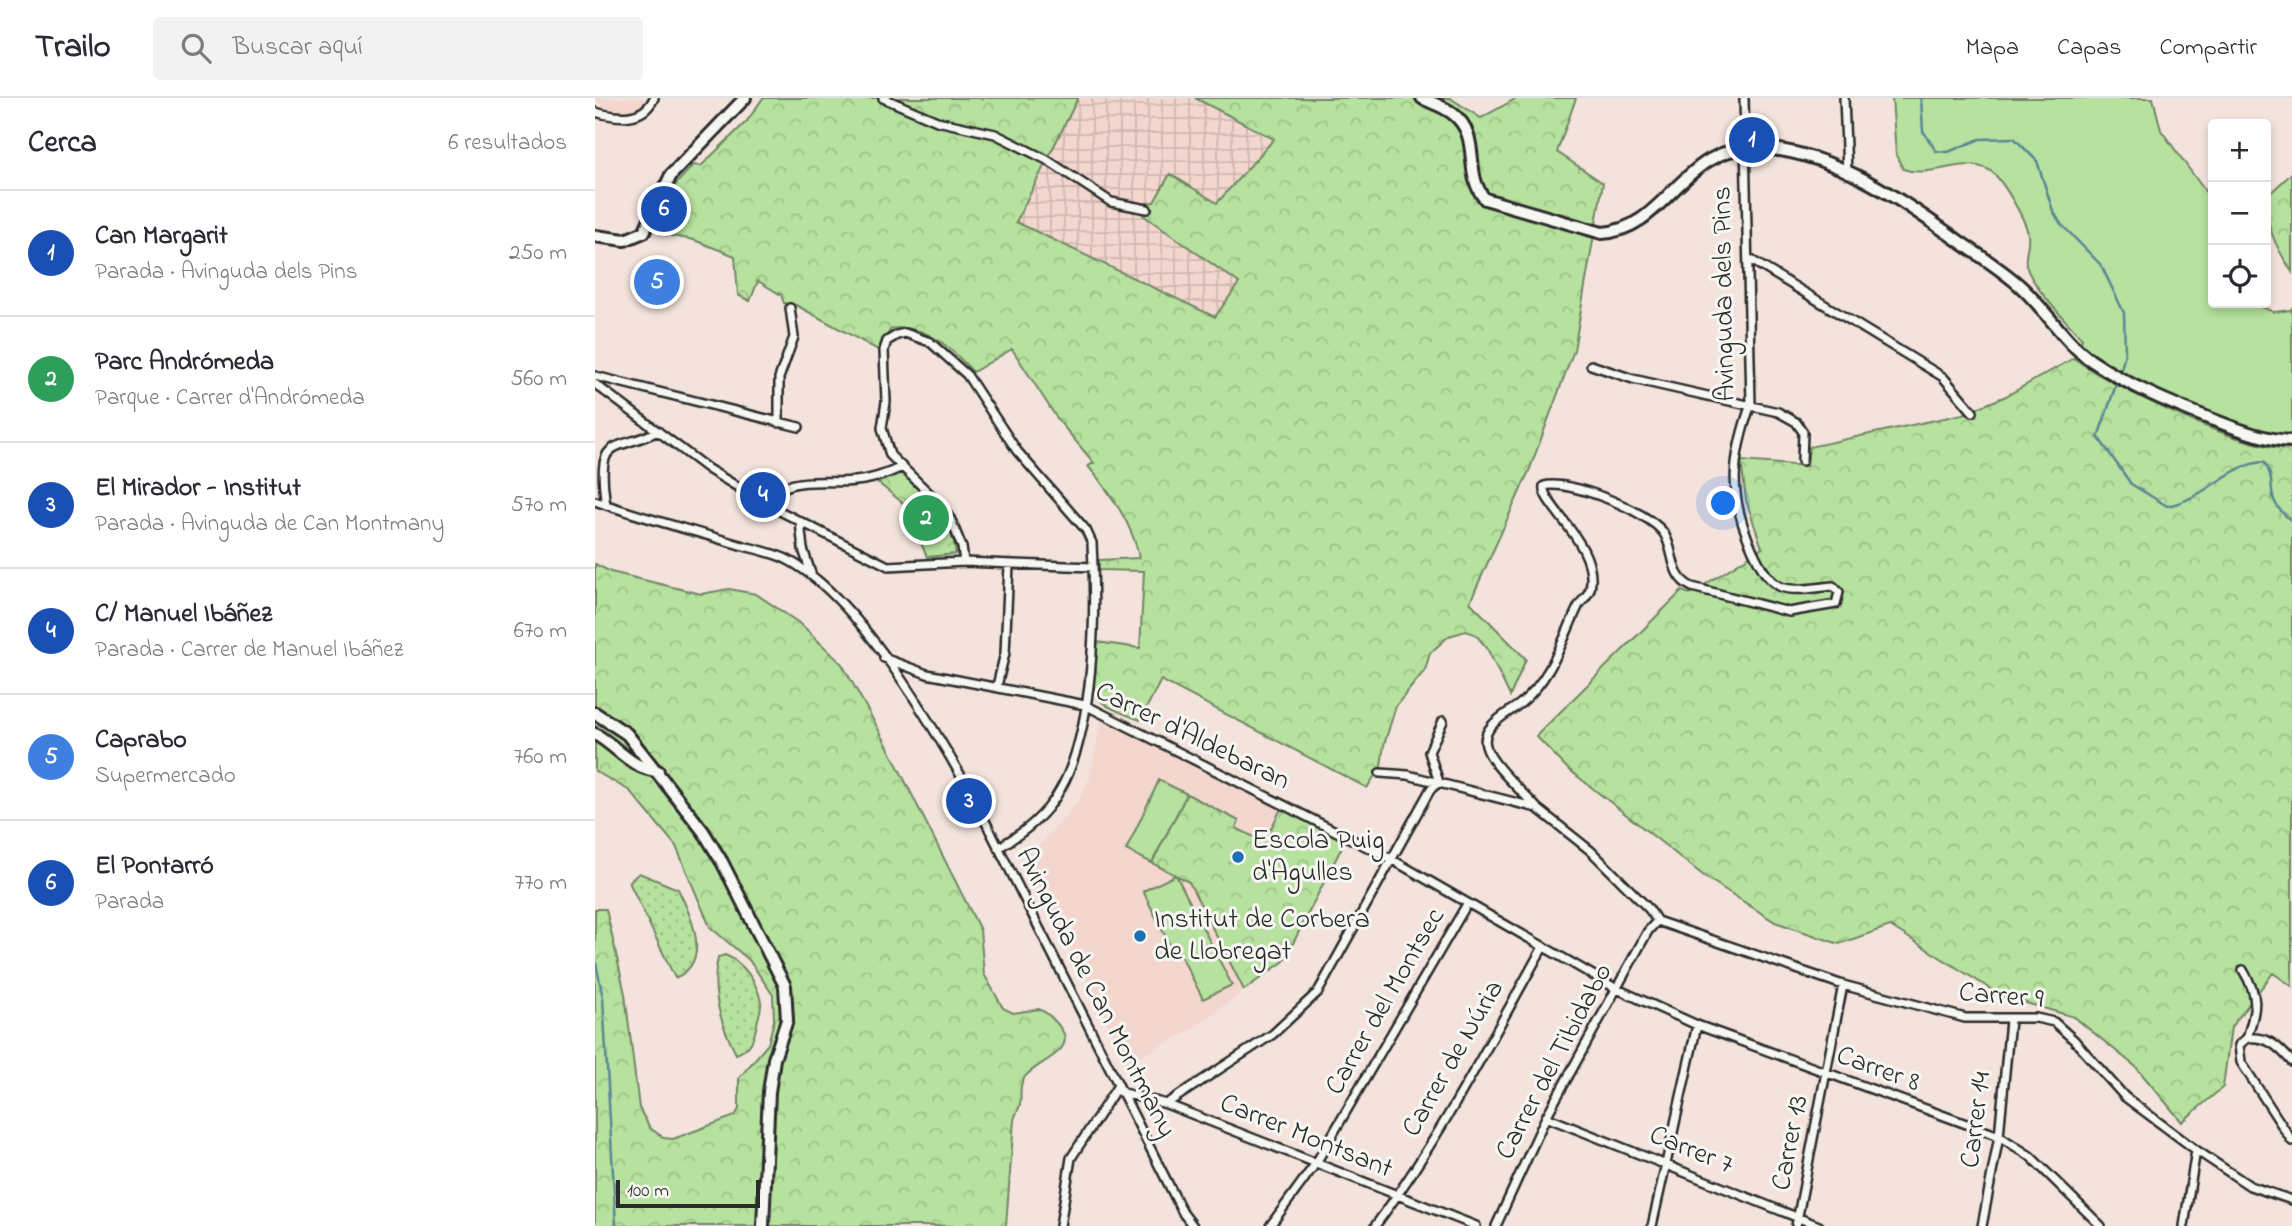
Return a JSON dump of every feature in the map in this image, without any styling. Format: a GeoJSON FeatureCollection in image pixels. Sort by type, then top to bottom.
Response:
{"type":"FeatureCollection","features":[{"type":"Feature","properties":{"kind":"street"},"geometry":{"type":"LineString","coordinates":[[595,112],[617,117],[634,116],[643,112],[654,98]]}},
{"type":"Feature","properties":{"kind":"street"},"geometry":{"type":"LineString","coordinates":[[595,236],[625,240],[647,228],[671,175],[745,98]]}},
{"type":"Feature","properties":{"kind":"street"},"geometry":{"type":"LineString","coordinates":[[883,98],[937,121],[995,134],[1057,166],[1111,202],[1147,209]]}},
{"type":"Feature","properties":{"kind":"street"},"geometry":{"type":"LineString","coordinates":[[1422,98],[1451,112],[1466,129],[1472,141],[1474,180],[1485,199],[1602,233],[1618,230],[1649,213],[1701,163],[1744,148],[1794,154],[1847,173],[1894,196],[2016,282],[2080,350],[2123,379],[2223,423],[2273,440],[2292,441]]}},
{"type":"Feature","properties":{"kind":"street","name":"Avinguda dels Pins"},"geometry":{"type":"LineString","coordinates":[[1537,808],[1496,762],[1486,748],[1485,740],[1495,722],[1534,690],[1560,652],[1579,604],[1589,592],[1591,571],[1584,548],[1545,497],[1544,486],[1583,491],[1620,503],[1642,515],[1663,533],[1678,579],[1692,587],[1789,612],[1836,604],[1839,599],[1839,592],[1833,586],[1780,586],[1769,579],[1742,525],[1733,476],[1737,444],[1751,404],[1744,98]]}},
{"type":"Feature","properties":{"kind":"street"},"geometry":{"type":"LineString","coordinates":[[1844,98],[1847,173]]}},
{"type":"Feature","properties":{"kind":"street"},"geometry":{"type":"LineString","coordinates":[[1748,258],[1943,377],[1973,412]]}},
{"type":"Feature","properties":{"kind":"street"},"geometry":{"type":"LineString","coordinates":[[779,423],[779,378],[794,337],[790,308]]}},
{"type":"Feature","properties":{"kind":"street"},"geometry":{"type":"LineString","coordinates":[[964,562],[962,547],[951,520],[935,499],[890,455],[883,428],[886,402],[884,350],[887,341],[905,333],[940,348],[967,375],[1017,451],[1086,530],[1092,543],[1085,705],[1076,754],[1059,793],[1023,833],[998,848]]}},
{"type":"Feature","properties":{"kind":"street"},"geometry":{"type":"LineString","coordinates":[[1591,365],[1633,379],[1778,412],[1796,422],[1803,432],[1801,461]]}},
{"type":"Feature","properties":{"kind":"street"},"geometry":{"type":"LineString","coordinates":[[595,376],[675,398],[725,406],[799,427]]}},
{"type":"Feature","properties":{"kind":"street"},"geometry":{"type":"LineString","coordinates":[[595,384],[708,469],[766,504],[888,566],[964,562],[1093,566]]}},
{"type":"Feature","properties":{"kind":"street"},"geometry":{"type":"LineString","coordinates":[[606,505],[598,474],[599,460],[604,450],[622,441],[658,431]]}},
{"type":"Feature","properties":{"kind":"street"},"geometry":{"type":"LineString","coordinates":[[766,504],[773,494],[793,483],[853,482],[870,479],[902,467]]}},
{"type":"Feature","properties":{"kind":"street","name":"Avinguda de Can Montmany"},"geometry":{"type":"LineString","coordinates":[[595,501],[784,558],[812,576],[847,609],[948,752],[1183,1213],[1193,1226]]}},
{"type":"Feature","properties":{"kind":"street","name":"Avinguda de Can Montmany"},"geometry":{"type":"LineString","coordinates":[[800,522],[803,549],[812,576]]}},
{"type":"Feature","properties":{"kind":"street"},"geometry":{"type":"LineString","coordinates":[[784,558],[793,557],[803,549]]}},
{"type":"Feature","properties":{"kind":"street"},"geometry":{"type":"LineString","coordinates":[[997,686],[1005,653],[1009,565]]}},
{"type":"Feature","properties":{"kind":"street","name":"Carrer d'Aldebaran"},"geometry":{"type":"LineString","coordinates":[[884,658],[927,674],[1085,705],[1391,859],[1467,904]]}},
{"type":"Feature","properties":{"kind":"street"},"geometry":{"type":"LineString","coordinates":[[595,713],[627,734],[658,771],[722,862],[785,986],[787,1020],[774,1059],[769,1092],[763,1226]]}},
{"type":"Feature","properties":{"kind":"street"},"geometry":{"type":"LineString","coordinates":[[1439,782],[1429,752],[1443,721]]}},
{"type":"Feature","properties":{"kind":"street"},"geometry":{"type":"LineString","coordinates":[[595,734],[630,761],[642,768],[658,771]]}},
{"type":"Feature","properties":{"kind":"street"},"geometry":{"type":"LineString","coordinates":[[1380,773],[1439,782],[1537,808],[1591,851],[1649,909],[1657,921]]}},
{"type":"Feature","properties":{"kind":"street"},"geometry":{"type":"LineString","coordinates":[[1166,1104],[1273,1034],[1303,1010],[1318,992],[1430,790],[1439,782]]}},
{"type":"Feature","properties":{"kind":"street","name":"Carrer 8"},"geometry":{"type":"LineString","coordinates":[[1467,904],[1617,989],[1697,1025],[1999,1136],[2030,1156],[2101,1226]]}},
{"type":"Feature","properties":{"kind":"street","name":"Carrer del Montsec"},"geometry":{"type":"LineString","coordinates":[[1270,1226],[1316,1163],[1467,904]]}},
{"type":"Feature","properties":{"kind":"street","name":"Carrer 9"},"geometry":{"type":"LineString","coordinates":[[1657,921],[1843,985],[1965,1018],[2036,1018],[2054,1022],[2074,1040],[2125,1097],[2250,1186],[2292,1200]]}},
{"type":"Feature","properties":{"kind":"street","name":"Carrer del Tibidabo"},"geometry":{"type":"LineString","coordinates":[[1496,1226],[1546,1117],[1648,931],[1657,921]]}},
{"type":"Feature","properties":{"kind":"street","name":"Carrer de Núria"},"geometry":{"type":"LineString","coordinates":[[1375,1226],[1397,1196],[1543,947]]}},
{"type":"Feature","properties":{"kind":"street"},"geometry":{"type":"LineString","coordinates":[[2243,970],[2255,990],[2256,1010],[2247,1038],[2239,1045],[2241,1062],[2292,1141]]}},
{"type":"Feature","properties":{"kind":"street","name":"Carrer 13"},"geometry":{"type":"LineString","coordinates":[[1795,1226],[1843,985]]}},
{"type":"Feature","properties":{"kind":"street","name":"Carrer 14"},"geometry":{"type":"LineString","coordinates":[[1982,1226],[1999,1136],[2010,1020]]}},
{"type":"Feature","properties":{"kind":"street"},"geometry":{"type":"LineString","coordinates":[[1652,1226],[1697,1025]]}},
{"type":"Feature","properties":{"kind":"street"},"geometry":{"type":"LineString","coordinates":[[2247,1038],[2260,1037],[2277,1045],[2292,1062]]}},
{"type":"Feature","properties":{"kind":"street"},"geometry":{"type":"LineString","coordinates":[[1060,1226],[1071,1158],[1119,1089]]}},
{"type":"Feature","properties":{"kind":"street","name":"Carrer Montsant"},"geometry":{"type":"LineString","coordinates":[[1119,1089],[1166,1104],[1476,1226]]}},
{"type":"Feature","properties":{"kind":"street","name":"Carrer 7"},"geometry":{"type":"LineString","coordinates":[[1546,1117],[1667,1163],[1819,1226]]}},
{"type":"Feature","properties":{"kind":"street"},"geometry":{"type":"LineString","coordinates":[[2184,1226],[2196,1150]]}},
{"type":"Feature","properties":{"kind":"shaded area"},"geometry":{"type":"Polygon","coordinates":[[[595,98],[646,98],[638,108],[624,111],[603,107],[595,98]]]}},
{"type":"Feature","properties":{"kind":"shaded area"},"geometry":{"type":"Polygon","coordinates":[[[1078,98],[1195,98],[1275,139],[1217,203],[1154,202],[1143,215],[1240,283],[1215,317],[1016,222],[1078,98]]]}},
{"type":"Feature","properties":{"kind":"shaded area"},"geometry":{"type":"Polygon","coordinates":[[[1101,719],[1345,841],[1317,891],[1284,961],[1188,1032],[1127,1063],[1023,856],[1043,842],[1079,800],[1090,777],[1101,719]]]}},
{"type":"Feature","properties":{"kind":"green space"},"geometry":{"type":"Polygon","coordinates":[[[763,98],[1078,98],[1016,222],[1215,317],[1239,283],[1143,215],[1141,204],[1154,202],[1170,174],[1217,203],[1274,139],[1195,98],[1450,98],[1481,118],[1517,98],[1576,98],[1557,152],[1603,183],[1574,350],[1529,471],[1470,602],[1526,659],[1510,696],[1487,648],[1475,634],[1466,631],[1449,636],[1430,653],[1425,670],[1396,706],[1384,745],[1381,766],[1367,788],[1161,680],[1140,720],[1101,701],[1094,686],[1096,642],[1140,648],[1144,571],[1099,570],[1099,560],[1139,558],[1132,533],[1112,498],[1088,466],[1094,463],[1058,420],[1012,349],[973,372],[947,346],[926,333],[915,330],[891,329],[878,350],[796,305],[784,303],[781,295],[758,281],[750,301],[738,295],[735,256],[694,240],[661,234],[657,227],[676,184],[693,165],[701,166],[747,121],[763,98]]]}},
{"type":"Feature","properties":{"kind":"green space"},"geometry":{"type":"Polygon","coordinates":[[[1892,98],[2153,98],[2161,130],[2208,195],[2208,308],[2264,308],[2273,312],[2291,310],[2292,307],[2292,448],[2272,447],[2245,440],[2180,416],[2116,385],[2074,358],[2082,339],[2033,281],[2026,262],[2028,234],[2023,219],[1994,174],[1979,166],[1968,165],[1913,171],[1903,169],[1896,155],[1892,98]]]}},
{"type":"Feature","properties":{"kind":"green space"},"geometry":{"type":"Polygon","coordinates":[[[2292,173],[2292,272],[2273,237],[2271,192],[2292,173]]]}},
{"type":"Feature","properties":{"kind":"green space"},"geometry":{"type":"Polygon","coordinates":[[[2074,358],[2117,385],[2180,416],[2245,440],[2272,447],[2292,448],[2292,986],[2273,973],[2231,1027],[2223,1087],[2182,1122],[2136,1067],[2074,1017],[2002,996],[1890,926],[1839,944],[1775,922],[1704,876],[1567,768],[1536,736],[1682,591],[1690,594],[1762,548],[1746,500],[1741,461],[1807,466],[1809,447],[1963,414],[2006,396],[2074,358]]]}},
{"type":"Feature","properties":{"kind":"green space"},"geometry":{"type":"Polygon","coordinates":[[[901,472],[928,499],[943,519],[954,541],[956,554],[927,557],[904,504],[876,481],[901,472]]]}},
{"type":"Feature","properties":{"kind":"green space"},"geometry":{"type":"Polygon","coordinates":[[[595,564],[611,572],[701,594],[729,589],[756,594],[802,625],[842,664],[886,743],[980,930],[984,974],[1003,1008],[1013,1013],[1039,1009],[1047,1013],[1063,1032],[1063,1046],[1029,1073],[1021,1085],[1020,1104],[1014,1120],[1006,1226],[595,1226],[595,909],[606,909],[625,994],[639,1108],[650,1128],[664,1138],[673,1139],[735,1116],[739,1109],[739,1078],[768,1044],[774,1020],[773,995],[749,960],[710,927],[676,846],[630,791],[595,771],[595,564]]]}},
{"type":"Feature","properties":{"kind":"green space"},"geometry":{"type":"Polygon","coordinates":[[[1159,780],[1187,794],[1152,863],[1126,850],[1159,780]]]}},
{"type":"Feature","properties":{"kind":"green space"},"geometry":{"type":"Polygon","coordinates":[[[1187,794],[1239,821],[1236,828],[1264,842],[1281,809],[1345,841],[1284,961],[1244,990],[1189,882],[1152,863],[1187,794]]]}},
{"type":"Feature","properties":{"kind":"green space"},"geometry":{"type":"Polygon","coordinates":[[[639,873],[678,889],[693,924],[696,950],[693,961],[687,971],[675,978],[629,882],[639,873]]]}},
{"type":"Feature","properties":{"kind":"green space"},"geometry":{"type":"Polygon","coordinates":[[[1176,875],[1232,985],[1203,999],[1180,954],[1175,956],[1143,891],[1176,875]]]}},
{"type":"Feature","properties":{"kind":"green space"},"geometry":{"type":"Polygon","coordinates":[[[725,955],[738,962],[748,974],[761,1002],[755,1034],[746,1049],[736,1054],[716,995],[718,957],[725,955]]]}},
{"type":"Feature","properties":{"kind":"waterway"},"geometry":{"type":"LineString","coordinates":[[1921,98],[1923,131],[1936,151],[1948,152],[1980,139],[2014,138],[2037,161],[2053,211],[2061,224],[2101,265],[2124,313],[2125,354],[2120,373]]}},
{"type":"Feature","properties":{"kind":"waterway"},"geometry":{"type":"LineString","coordinates":[[2118,379],[2098,437],[2131,484],[2167,506],[2194,496],[2239,469],[2264,462],[2271,478],[2276,505],[2292,521]]}},
{"type":"Feature","properties":{"kind":"waterway"},"geometry":{"type":"LineString","coordinates":[[595,958],[603,998],[616,1226]]}},
{"type":"Feature","properties":{"kind":"place","name":"Can Margarit"},"geometry":{"type":"Point","coordinates":[1752,140]}},
{"type":"Feature","properties":{"kind":"place","name":"El Pontarró"},"geometry":{"type":"Point","coordinates":[664,209]}},
{"type":"Feature","properties":{"kind":"place","name":"Caprabo"},"geometry":{"type":"Point","coordinates":[657,282]}},
{"type":"Feature","properties":{"kind":"place","name":"C/ Manuel Ibáñez"},"geometry":{"type":"Point","coordinates":[763,495]}},
{"type":"Feature","properties":{"kind":"place","name":"Parc Andrómeda"},"geometry":{"type":"Point","coordinates":[926,518]}},
{"type":"Feature","properties":{"kind":"place","name":"El Mirador - Institut"},"geometry":{"type":"Point","coordinates":[969,801]}},
{"type":"Feature","properties":{"kind":"place","name":"Escola Puig d'Agulles"},"geometry":{"type":"Point","coordinates":[1238,857]}},
{"type":"Feature","properties":{"kind":"place","name":"Institut de Corbera de Llobregat"},"geometry":{"type":"Point","coordinates":[1140,936]}}]}
